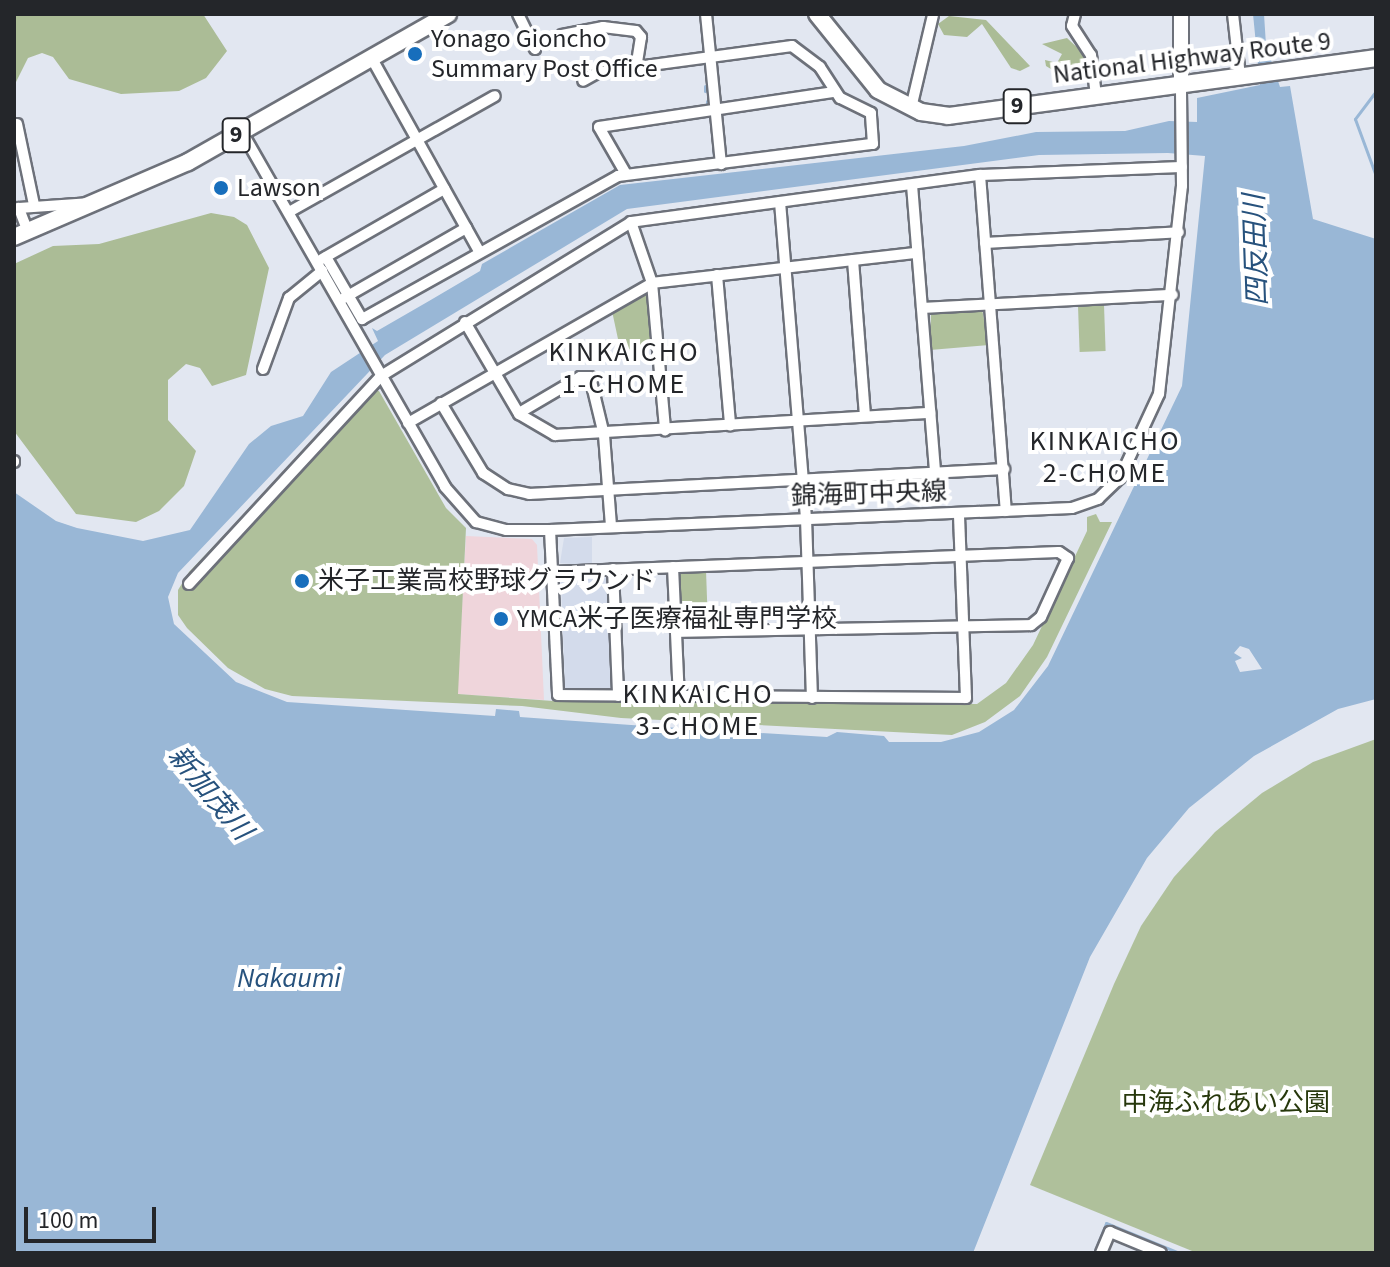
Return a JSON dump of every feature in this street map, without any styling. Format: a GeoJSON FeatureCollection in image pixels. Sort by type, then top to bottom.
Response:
{"type":"FeatureCollection","features":[{"type":"Feature","properties":{"kind":"highway","name":"9"},"geometry":{"type":"LineString","coordinates":[[21,234],[242,132],[448,14]]}},
{"type":"Feature","properties":{"kind":"highway","name":"National Highway Route 9"},"geometry":{"type":"LineString","coordinates":[[817,14],[878,90],[911,108],[948,116],[1376,58]]}},
{"type":"Feature","properties":{"kind":"main road"},"geometry":{"type":"LineString","coordinates":[[1181,14],[1181,83]]}},
{"type":"Feature","properties":{"kind":"street"},"geometry":{"type":"LineString","coordinates":[[518,14],[535,49]]}},
{"type":"Feature","properties":{"kind":"street"},"geometry":{"type":"LineString","coordinates":[[603,27],[605,14]]}},
{"type":"Feature","properties":{"kind":"street"},"geometry":{"type":"LineString","coordinates":[[706,14],[706,59],[721,164]]}},
{"type":"Feature","properties":{"kind":"street"},"geometry":{"type":"LineString","coordinates":[[1075,14],[1072,26],[1091,55],[1096,94]]}},
{"type":"Feature","properties":{"kind":"street"},"geometry":{"type":"LineString","coordinates":[[1233,14],[1240,76]]}},
{"type":"Feature","properties":{"kind":"street"},"geometry":{"type":"LineString","coordinates":[[911,108],[933,15]]}},
{"type":"Feature","properties":{"kind":"street"},"geometry":{"type":"LineString","coordinates":[[562,35],[603,27],[640,34],[636,68]]}},
{"type":"Feature","properties":{"kind":"street"},"geometry":{"type":"LineString","coordinates":[[371,57],[482,254],[626,174],[873,144],[871,113],[834,92],[820,67],[792,46],[599,72],[583,81]]}},
{"type":"Feature","properties":{"kind":"street","name":"錦海町中央線"},"geometry":{"type":"LineString","coordinates":[[242,132],[344,298],[364,347],[408,423],[469,517],[496,529],[550,530],[1006,511],[1083,505],[1120,478],[1159,394],[1179,232],[1181,83]]}},
{"type":"Feature","properties":{"kind":"street"},"geometry":{"type":"LineString","coordinates":[[626,174],[599,127],[834,92]]}},
{"type":"Feature","properties":{"kind":"street"},"geometry":{"type":"LineString","coordinates":[[289,212],[495,96]]}},
{"type":"Feature","properties":{"kind":"street"},"geometry":{"type":"LineString","coordinates":[[17,124],[34,205]]}},
{"type":"Feature","properties":{"kind":"street"},"geometry":{"type":"LineString","coordinates":[[189,584],[378,371],[631,222],[980,175],[1182,167]]}},
{"type":"Feature","properties":{"kind":"street"},"geometry":{"type":"LineString","coordinates":[[980,175],[1006,511]]}},
{"type":"Feature","properties":{"kind":"street"},"geometry":{"type":"LineString","coordinates":[[912,185],[935,472]]}},
{"type":"Feature","properties":{"kind":"street"},"geometry":{"type":"LineString","coordinates":[[263,369],[289,298],[322,263],[444,189]]}},
{"type":"Feature","properties":{"kind":"street"},"geometry":{"type":"LineString","coordinates":[[780,202],[806,518],[812,698]]}},
{"type":"Feature","properties":{"kind":"street"},"geometry":{"type":"LineString","coordinates":[[21,234],[17,208],[93,203]]}},
{"type":"Feature","properties":{"kind":"street"},"geometry":{"type":"LineString","coordinates":[[631,222],[652,283],[665,430]]}},
{"type":"Feature","properties":{"kind":"street"},"geometry":{"type":"LineString","coordinates":[[466,228],[344,298],[362,319],[479,251]]}},
{"type":"Feature","properties":{"kind":"street"},"geometry":{"type":"LineString","coordinates":[[985,243],[1179,232]]}},
{"type":"Feature","properties":{"kind":"street"},"geometry":{"type":"LineString","coordinates":[[408,423],[652,283],[916,253]]}},
{"type":"Feature","properties":{"kind":"street"},"geometry":{"type":"LineString","coordinates":[[853,260],[865,415]]}},
{"type":"Feature","properties":{"kind":"street"},"geometry":{"type":"LineString","coordinates":[[717,275],[730,425]]}},
{"type":"Feature","properties":{"kind":"street"},"geometry":{"type":"LineString","coordinates":[[922,308],[1173,295]]}},
{"type":"Feature","properties":{"kind":"street"},"geometry":{"type":"LineString","coordinates":[[465,322],[519,413],[555,435],[604,435],[930,413]]}},
{"type":"Feature","properties":{"kind":"street"},"geometry":{"type":"LineString","coordinates":[[519,413],[586,374],[604,435],[611,527]]}},
{"type":"Feature","properties":{"kind":"street"},"geometry":{"type":"LineString","coordinates":[[441,403],[483,473],[500,486],[539,494],[1004,469]]}},
{"type":"Feature","properties":{"kind":"street"},"geometry":{"type":"LineString","coordinates":[[550,530],[558,695],[966,698],[959,513]]}},
{"type":"Feature","properties":{"kind":"street"},"geometry":{"type":"LineString","coordinates":[[552,572],[1059,552],[1068,558],[1037,623],[963,628],[676,632]]}},
{"type":"Feature","properties":{"kind":"street"},"geometry":{"type":"LineString","coordinates":[[673,567],[679,697]]}},
{"type":"Feature","properties":{"kind":"street"},"geometry":{"type":"LineString","coordinates":[[613,569],[618,696]]}},
{"type":"Feature","properties":{"kind":"street"},"geometry":{"type":"LineString","coordinates":[[1101,1253],[1110,1232],[1161,1253]]}},
{"type":"Feature","properties":{"kind":"shaded area","name":"YMCA米子医療福祉専門学校"},"geometry":{"type":"Polygon","coordinates":[[[466,536],[532,539],[537,545],[544,700],[457,694],[466,536]]]}},
{"type":"Feature","properties":{"kind":"shaded area"},"geometry":{"type":"Polygon","coordinates":[[[592,537],[592,566],[560,563],[564,538],[592,537]]]}},
{"type":"Feature","properties":{"kind":"shaded area"},"geometry":{"type":"Polygon","coordinates":[[[605,574],[610,579],[614,687],[609,693],[570,692],[565,688],[561,580],[566,575],[605,574]]]}},
{"type":"Feature","properties":{"kind":"green space"},"geometry":{"type":"Polygon","coordinates":[[[14,14],[203,14],[227,51],[206,78],[179,91],[121,94],[69,79],[53,57],[42,53],[28,58],[14,86],[14,14]]]}},
{"type":"Feature","properties":{"kind":"green space"},"geometry":{"type":"Polygon","coordinates":[[[949,16],[986,20],[1030,66],[1020,71],[1011,68],[982,24],[967,37],[944,35],[938,24],[949,16]]]}},
{"type":"Feature","properties":{"kind":"green space"},"geometry":{"type":"Polygon","coordinates":[[[1067,38],[1083,53],[1087,67],[1086,77],[1074,83],[1046,66],[1045,60],[1057,63],[1062,54],[1042,44],[1067,38]]]}},
{"type":"Feature","properties":{"kind":"green space"},"geometry":{"type":"Polygon","coordinates":[[[211,213],[234,217],[247,225],[269,268],[246,375],[212,386],[200,368],[186,364],[168,380],[168,420],[196,451],[184,486],[159,511],[136,522],[76,514],[14,431],[14,264],[53,246],[99,244],[211,213]]]}},
{"type":"Feature","properties":{"kind":"green space"},"geometry":{"type":"Polygon","coordinates":[[[644,292],[649,295],[654,344],[621,353],[612,311],[644,292]]]}},
{"type":"Feature","properties":{"kind":"green space"},"geometry":{"type":"Polygon","coordinates":[[[1104,305],[1106,351],[1080,352],[1078,306],[1104,305]]]}},
{"type":"Feature","properties":{"kind":"green space"},"geometry":{"type":"Polygon","coordinates":[[[982,309],[989,345],[930,350],[931,313],[982,309]]]}},
{"type":"Feature","properties":{"kind":"green space"},"geometry":{"type":"Polygon","coordinates":[[[368,383],[186,579],[195,586],[373,391],[379,391],[446,508],[466,528],[458,694],[553,701],[977,704],[1006,683],[1033,645],[1087,531],[1087,517],[1096,514],[1100,522],[1112,522],[1047,657],[1020,696],[985,722],[952,735],[621,718],[522,706],[292,696],[265,689],[228,668],[187,628],[178,615],[178,590],[189,572],[368,383]]]}},
{"type":"Feature","properties":{"kind":"green space"},"geometry":{"type":"Polygon","coordinates":[[[706,570],[708,627],[685,628],[680,623],[678,576],[683,571],[706,570]]]}},
{"type":"Feature","properties":{"kind":"green space","name":"中海ふれあい公園"},"geometry":{"type":"Polygon","coordinates":[[[1376,739],[1376,1253],[1197,1253],[1030,1185],[1141,926],[1174,877],[1215,832],[1262,793],[1313,762],[1376,739]]]}},
{"type":"Feature","properties":{"kind":"water","name":"Nakaumi"},"geometry":{"type":"Polygon","coordinates":[[[1253,14],[1264,14],[1266,45],[1280,87],[1290,86],[1313,219],[1376,239],[1376,699],[1338,709],[1254,756],[1189,808],[1147,858],[1090,957],[973,1253],[14,1253],[14,492],[56,521],[77,528],[143,541],[190,530],[249,444],[271,426],[303,416],[331,372],[378,341],[372,328],[377,331],[480,271],[482,264],[620,185],[964,146],[1036,132],[1125,131],[1169,121],[1197,122],[1197,98],[1260,85],[1253,14]],[[1168,153],[1039,155],[627,209],[385,355],[178,573],[168,597],[174,624],[236,682],[287,702],[495,716],[496,709],[519,711],[520,717],[827,737],[837,732],[884,736],[889,742],[941,742],[979,732],[1014,710],[1048,666],[1182,386],[1205,156],[1168,153]],[[1240,646],[1234,653],[1242,658],[1235,661],[1240,672],[1262,669],[1249,649],[1240,646]]]}},
{"type":"Feature","properties":{"kind":"waterway"},"geometry":{"type":"LineString","coordinates":[[705,86],[705,91]]}},
{"type":"Feature","properties":{"kind":"waterway"},"geometry":{"type":"LineString","coordinates":[[1376,91],[1355,119],[1376,176]]}},
{"type":"Feature","properties":{"kind":"waterway"},"geometry":{"type":"LineString","coordinates":[[713,149],[714,155]]}},
{"type":"Feature","properties":{"kind":"waterway"},"geometry":{"type":"LineString","coordinates":[[1094,1253],[1106,1223],[1179,1253]]}},
{"type":"Feature","properties":{"kind":"place","name":"Yonago Gioncho Summary Post Office"},"geometry":{"type":"Point","coordinates":[415,54]}},
{"type":"Feature","properties":{"kind":"place","name":"Lawson"},"geometry":{"type":"Point","coordinates":[221,188]}},
{"type":"Feature","properties":{"kind":"place","name":"米子工業高校野球グラウンド"},"geometry":{"type":"Point","coordinates":[302,581]}},
{"type":"Feature","properties":{"kind":"place","name":"YMCA米子医療福祉専門学校"},"geometry":{"type":"Point","coordinates":[501,619]}},
{"type":"Feature","properties":{"kind":"district","name":"KINKAICHO 1-CHOME"},"geometry":{"type":"Point","coordinates":[624,368]}},
{"type":"Feature","properties":{"kind":"district","name":"KINKAICHO 2-CHOME"},"geometry":{"type":"Point","coordinates":[1105,457]}},
{"type":"Feature","properties":{"kind":"district","name":"KINKAICHO 3-CHOME"},"geometry":{"type":"Point","coordinates":[698,710]}},
{"type":"Feature","properties":{"kind":"water label","name":"四反田川"},"geometry":{"type":"Point","coordinates":[1256,250]}},
{"type":"Feature","properties":{"kind":"water label","name":"新加茂川"},"geometry":{"type":"Point","coordinates":[210,793]}}]}
